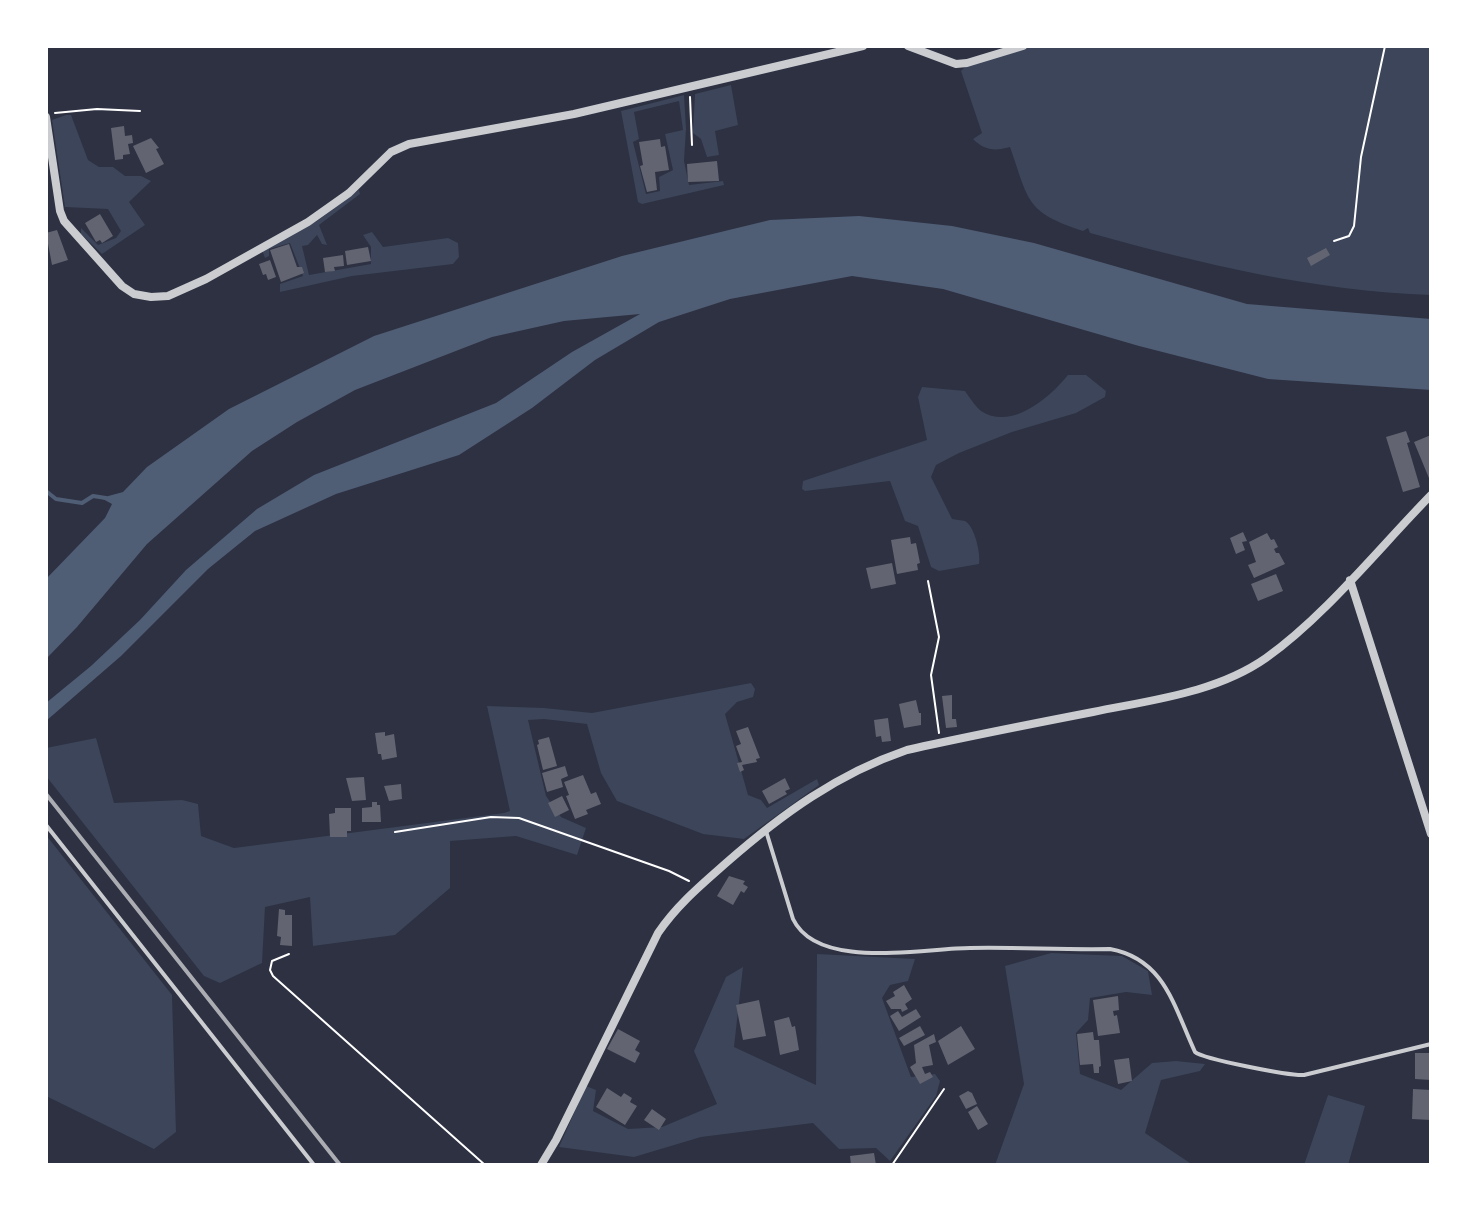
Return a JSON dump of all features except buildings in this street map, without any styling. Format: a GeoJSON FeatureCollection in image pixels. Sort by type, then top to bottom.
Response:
{"type":"FeatureCollection","features":[{"type":"Feature","properties":{"kind":"street"},"geometry":{"type":"LineString","coordinates":[[46,115],[50,164],[64,221],[122,286],[134,294],[168,296],[206,279],[308,222],[349,193],[391,152],[409,144],[574,114],[863,46]]}},
{"type":"Feature","properties":{"kind":"street"},"geometry":{"type":"LineString","coordinates":[[908,46],[956,64],[1023,46]]}},
{"type":"Feature","properties":{"kind":"street"},"geometry":{"type":"LineString","coordinates":[[541,1165],[658,933],[670,915],[765,829],[830,783],[870,763],[940,742],[1152,700],[1231,677],[1264,659],[1296,633],[1431,495]]}},
{"type":"Feature","properties":{"kind":"street"},"geometry":{"type":"LineString","coordinates":[[1350,580],[1431,834]]}},
{"type":"Feature","properties":{"kind":"lane"},"geometry":{"type":"LineString","coordinates":[[46,825],[314,1165]]}},
{"type":"Feature","properties":{"kind":"lane"},"geometry":{"type":"LineString","coordinates":[[765,829],[793,919],[799,933],[811,941],[854,952],[885,954],[968,948],[1110,949],[1127,952],[1159,975],[1200,1057],[1245,1064],[1288,1076],[1304,1075],[1431,1044]]}},
{"type":"Feature","properties":{"kind":"path"},"geometry":{"type":"LineString","coordinates":[[1334,241],[1349,236],[1354,226],[1361,157],[1385,46]]}},
{"type":"Feature","properties":{"kind":"path"},"geometry":{"type":"LineString","coordinates":[[689,88],[692,145]]}},
{"type":"Feature","properties":{"kind":"path"},"geometry":{"type":"LineString","coordinates":[[46,115],[97,109],[140,111]]}},
{"type":"Feature","properties":{"kind":"path"},"geometry":{"type":"LineString","coordinates":[[928,581],[939,637],[931,675],[940,742]]}},
{"type":"Feature","properties":{"kind":"path"},"geometry":{"type":"LineString","coordinates":[[395,832],[491,817],[519,818],[669,871],[697,888]]}},
{"type":"Feature","properties":{"kind":"path"},"geometry":{"type":"LineString","coordinates":[[289,954],[272,961],[270,970],[273,976],[485,1165]]}},
{"type":"Feature","properties":{"kind":"path"},"geometry":{"type":"LineString","coordinates":[[892,1165],[944,1089]]}},
{"type":"Feature","properties":{"kind":"shaded area"},"geometry":{"type":"Polygon","coordinates":[[[1027,46],[1431,46],[1431,295],[1344,288],[1259,274],[1090,233],[1088,228],[1083,231],[1050,217],[1039,210],[1026,192],[1010,147],[990,149],[973,139],[982,133],[961,71],[1027,46]]]}},
{"type":"Feature","properties":{"kind":"shaded area"},"geometry":{"type":"Polygon","coordinates":[[[731,85],[738,125],[715,131],[719,155],[707,157],[701,139],[693,133],[695,94],[731,85]]]}},
{"type":"Feature","properties":{"kind":"shaded area"},"geometry":{"type":"Polygon","coordinates":[[[684,95],[684,161],[689,185],[723,181],[724,185],[642,204],[638,202],[621,111],[684,95]],[[679,101],[634,112],[639,139],[633,142],[646,194],[660,191],[659,177],[673,170],[665,134],[683,130],[679,101]]]}},
{"type":"Feature","properties":{"kind":"shaded area"},"geometry":{"type":"Polygon","coordinates":[[[71,115],[88,160],[99,167],[113,167],[125,176],[141,176],[151,181],[129,202],[145,225],[102,254],[81,234],[81,228],[98,245],[116,238],[121,231],[108,209],[65,207],[52,120],[71,115]]]}},
{"type":"Feature","properties":{"kind":"shaded area"},"geometry":{"type":"Polygon","coordinates":[[[359,190],[360,194],[319,225],[327,245],[322,244],[317,235],[308,245],[302,246],[309,275],[371,264],[371,247],[363,235],[372,232],[383,247],[448,238],[458,243],[459,257],[453,264],[352,276],[280,292],[280,284],[303,276],[290,243],[269,249],[269,256],[265,258],[262,250],[317,221],[359,190]]]}},
{"type":"Feature","properties":{"kind":"shaded area"},"geometry":{"type":"Polygon","coordinates":[[[859,216],[952,226],[1034,243],[1247,304],[1431,319],[1431,390],[1268,379],[1139,346],[943,289],[852,276],[730,299],[659,322],[595,360],[532,408],[459,455],[336,494],[255,531],[208,569],[121,656],[46,721],[46,703],[91,666],[140,620],[186,570],[257,509],[314,475],[496,403],[572,352],[640,314],[564,321],[492,337],[355,390],[297,422],[252,451],[147,544],[46,659],[46,579],[105,518],[112,504],[101,498],[123,492],[147,467],[229,409],[374,336],[622,256],[770,220],[859,216]]]}},
{"type":"Feature","properties":{"kind":"shaded area"},"geometry":{"type":"Polygon","coordinates":[[[1068,375],[1086,375],[1106,391],[1105,397],[1076,413],[1012,432],[936,465],[931,477],[952,519],[965,521],[972,529],[979,564],[939,571],[931,567],[918,526],[905,521],[890,481],[802,489],[803,481],[927,440],[918,397],[922,387],[965,391],[981,411],[1005,417],[1029,409],[1041,401],[1068,375]]]}},
{"type":"Feature","properties":{"kind":"shaded area"},"geometry":{"type":"Polygon","coordinates":[[[751,683],[755,689],[753,697],[737,702],[725,714],[748,795],[761,800],[767,808],[817,779],[819,785],[744,839],[703,834],[617,801],[601,773],[587,724],[528,720],[546,796],[561,817],[586,828],[577,855],[516,836],[450,841],[450,888],[395,935],[313,946],[310,897],[265,907],[262,963],[220,983],[204,976],[46,776],[46,748],[96,738],[114,803],[182,800],[198,804],[201,836],[234,848],[504,813],[510,811],[487,706],[592,713],[751,683]]]}},
{"type":"Feature","properties":{"kind":"shaded area"},"geometry":{"type":"Polygon","coordinates":[[[46,835],[172,995],[176,1132],[154,1149],[46,1096],[46,835]]]}},
{"type":"Feature","properties":{"kind":"shaded area"},"geometry":{"type":"Polygon","coordinates":[[[1051,953],[1122,956],[1148,971],[1152,995],[1126,992],[1090,998],[1088,1020],[1076,1033],[1080,1074],[1121,1090],[1152,1063],[1176,1061],[1205,1064],[1200,1071],[1161,1080],[1145,1133],[1193,1165],[995,1165],[1024,1084],[1005,966],[1051,953]]]}},
{"type":"Feature","properties":{"kind":"shaded area"},"geometry":{"type":"Polygon","coordinates":[[[817,954],[915,959],[908,981],[890,985],[882,998],[911,1077],[935,1074],[940,1081],[936,1096],[890,1161],[876,1148],[839,1149],[813,1123],[701,1137],[634,1157],[559,1147],[586,1086],[596,1090],[593,1111],[628,1129],[662,1127],[717,1104],[694,1051],[726,977],[743,967],[734,1047],[816,1085],[817,954]]]}},
{"type":"Feature","properties":{"kind":"shaded area"},"geometry":{"type":"Polygon","coordinates":[[[1328,1095],[1365,1106],[1348,1165],[1304,1165],[1328,1095]]]}},
{"type":"Feature","properties":{"kind":"waterway"},"geometry":{"type":"LineString","coordinates":[[46,491],[56,499],[82,503],[93,496],[106,498]]}},
{"type":"Feature","properties":{"kind":"railway"},"geometry":{"type":"LineString","coordinates":[[46,794],[340,1165]]}}]}
